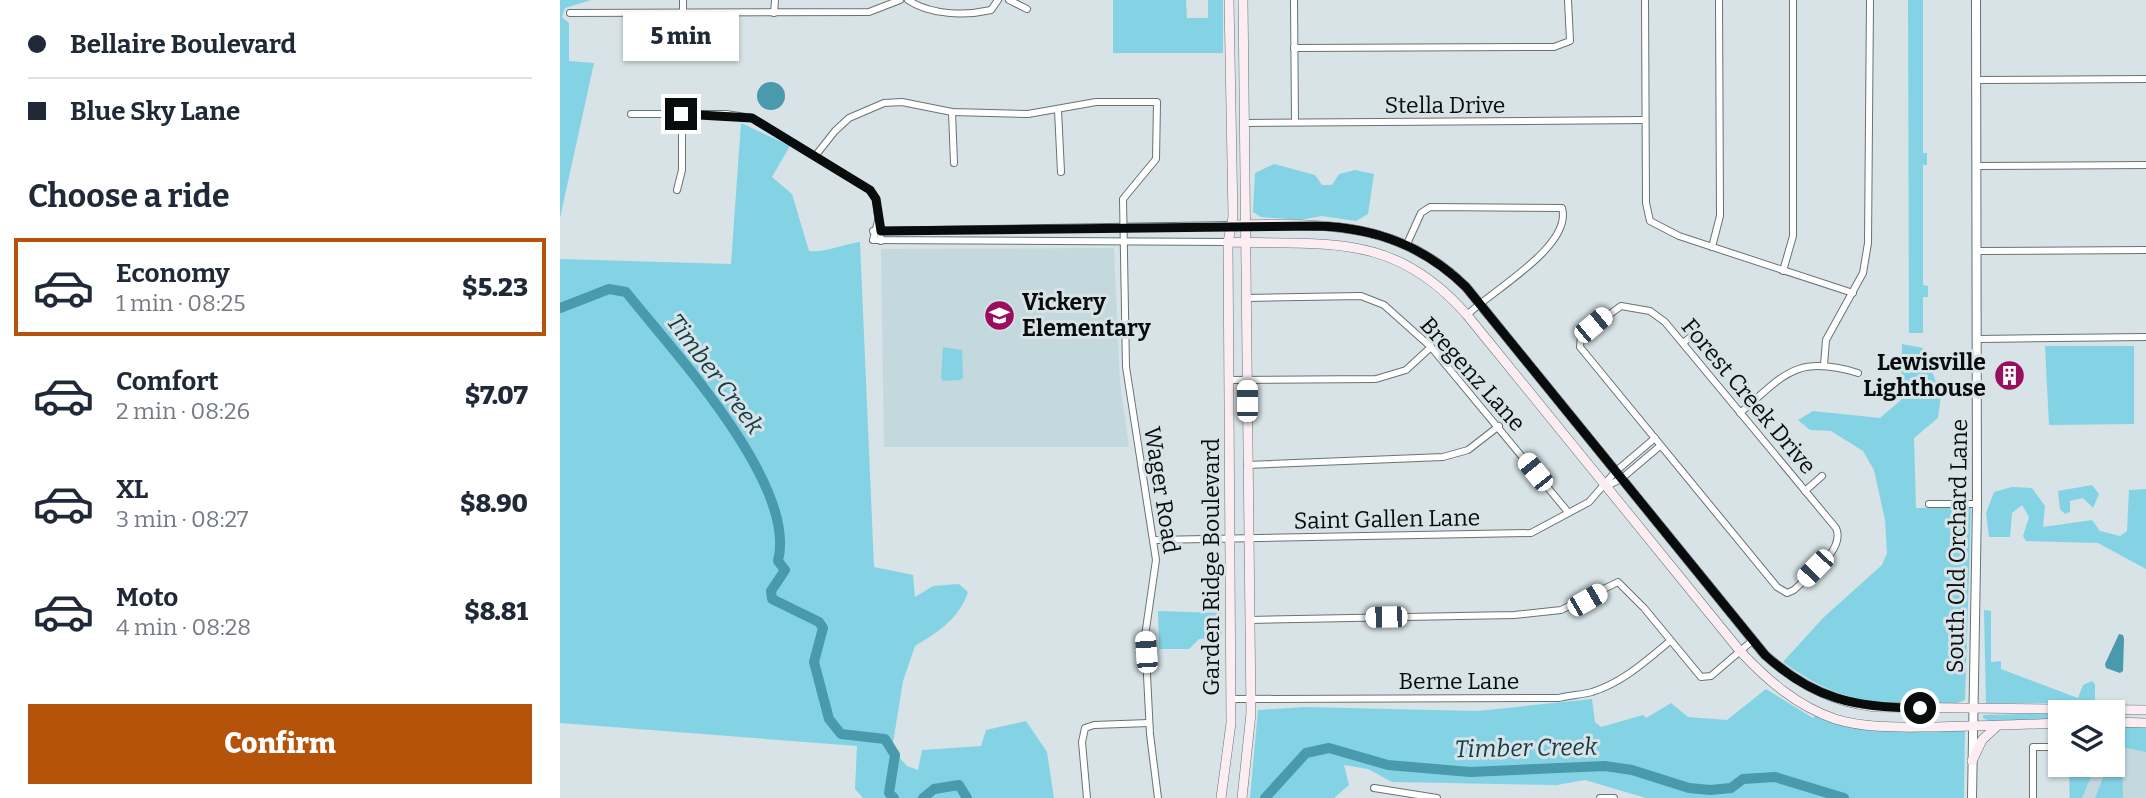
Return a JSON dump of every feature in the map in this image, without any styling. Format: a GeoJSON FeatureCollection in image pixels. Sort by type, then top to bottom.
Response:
{"type":"FeatureCollection","features":[{"type":"Feature","properties":{"kind":"main road","name":"Garden Ridge Boulevard"},"geometry":{"type":"LineString","coordinates":[[1221,798],[1229,750],[1231,699],[1228,243],[1232,225],[1229,0]]}},
{"type":"Feature","properties":{"kind":"main road","name":"Garden Ridge Boulevard"},"geometry":{"type":"LineString","coordinates":[[1242,798],[1251,699],[1247,538],[1243,0]]}},
{"type":"Feature","properties":{"kind":"main road"},"geometry":{"type":"LineString","coordinates":[[1230,72],[1238,121],[1244,123]]}},
{"type":"Feature","properties":{"kind":"main road"},"geometry":{"type":"LineString","coordinates":[[1232,225],[1353,228],[1406,244],[1443,265],[1479,303],[1753,640],[1783,670],[1836,699],[1875,707],[2048,710]]}},
{"type":"Feature","properties":{"kind":"main road"},"geometry":{"type":"LineString","coordinates":[[1228,243],[1342,245],[1377,251],[1435,283],[1467,315],[1740,651],[1771,683],[1793,698],[1834,718],[1871,726],[2048,724]]}},
{"type":"Feature","properties":{"kind":"main road"},"geometry":{"type":"LineString","coordinates":[[2125,710],[2146,710]]}},
{"type":"Feature","properties":{"kind":"main road"},"geometry":{"type":"LineString","coordinates":[[2125,722],[2146,723]]}},
{"type":"Feature","properties":{"kind":"main road"},"geometry":{"type":"LineString","coordinates":[[1972,761],[1982,740],[1997,726]]}},
{"type":"Feature","properties":{"kind":"street"},"geometry":{"type":"LineString","coordinates":[[683,0],[683,12]]}},
{"type":"Feature","properties":{"kind":"street"},"geometry":{"type":"LineString","coordinates":[[774,13],[775,0]]}},
{"type":"Feature","properties":{"kind":"street"},"geometry":{"type":"LineString","coordinates":[[570,13],[869,12],[900,0]]}},
{"type":"Feature","properties":{"kind":"street"},"geometry":{"type":"LineString","coordinates":[[908,0],[929,11],[982,12],[991,10],[998,0]]}},
{"type":"Feature","properties":{"kind":"street"},"geometry":{"type":"LineString","coordinates":[[1009,0],[1027,9]]}},
{"type":"Feature","properties":{"kind":"street"},"geometry":{"type":"LineString","coordinates":[[1294,0],[1295,122]]}},
{"type":"Feature","properties":{"kind":"street"},"geometry":{"type":"LineString","coordinates":[[1294,48],[1540,48],[1570,41],[1568,0]]}},
{"type":"Feature","properties":{"kind":"street"},"geometry":{"type":"LineString","coordinates":[[1645,0],[1646,203],[1650,221],[1671,233],[1853,293]]}},
{"type":"Feature","properties":{"kind":"street"},"geometry":{"type":"LineString","coordinates":[[1712,247],[1720,216],[1719,0]]}},
{"type":"Feature","properties":{"kind":"street"},"geometry":{"type":"LineString","coordinates":[[1783,271],[1793,236],[1793,0]]}},
{"type":"Feature","properties":{"kind":"street"},"geometry":{"type":"LineString","coordinates":[[1824,365],[1826,340],[1863,272],[1868,243],[1870,0]]}},
{"type":"Feature","properties":{"kind":"street","name":"South Old Orchard Lane"},"geometry":{"type":"LineString","coordinates":[[1972,798],[1978,504],[1976,0]]}},
{"type":"Feature","properties":{"kind":"street"},"geometry":{"type":"LineString","coordinates":[[1977,80],[2146,79]]}},
{"type":"Feature","properties":{"kind":"street"},"geometry":{"type":"LineString","coordinates":[[816,155],[849,118],[876,106],[902,102],[953,112],[1028,114],[1058,110],[1061,172]]}},
{"type":"Feature","properties":{"kind":"street","name":"Wager Road"},"geometry":{"type":"LineString","coordinates":[[1058,110],[1096,102],[1157,102],[1156,159],[1123,199],[1126,367],[1154,540],[1156,580],[1147,607],[1144,636],[1149,723],[1158,798]]}},
{"type":"Feature","properties":{"kind":"street"},"geometry":{"type":"LineString","coordinates":[[953,112],[954,163]]}},
{"type":"Feature","properties":{"kind":"street"},"geometry":{"type":"LineString","coordinates":[[631,114],[752,118],[816,155],[873,194],[878,220],[877,241],[1228,243]]}},
{"type":"Feature","properties":{"kind":"street"},"geometry":{"type":"LineString","coordinates":[[677,190],[682,170],[681,114]]}},
{"type":"Feature","properties":{"kind":"street","name":"Stella Drive"},"geometry":{"type":"LineString","coordinates":[[1244,123],[1646,120]]}},
{"type":"Feature","properties":{"kind":"street"},"geometry":{"type":"LineString","coordinates":[[1977,166],[2146,165]]}},
{"type":"Feature","properties":{"kind":"street"},"geometry":{"type":"LineString","coordinates":[[1406,244],[1421,213],[1430,206],[1562,208],[1562,227],[1548,248],[1467,315]]}},
{"type":"Feature","properties":{"kind":"street"},"geometry":{"type":"LineString","coordinates":[[877,231],[1232,225]]}},
{"type":"Feature","properties":{"kind":"street"},"geometry":{"type":"LineString","coordinates":[[1978,251],[2146,250]]}},
{"type":"Feature","properties":{"kind":"street","name":"Bregenz Lane"},"geometry":{"type":"LineString","coordinates":[[1246,298],[1361,296],[1374,299],[1431,347],[1568,512]]}},
{"type":"Feature","properties":{"kind":"street","name":"Forest Creek Drive"},"geometry":{"type":"LineString","coordinates":[[1655,438],[1580,347],[1581,335],[1615,309],[1632,306],[1650,311],[1665,322],[1839,535],[1837,545],[1794,590],[1787,593],[1777,587],[1660,446]]}},
{"type":"Feature","properties":{"kind":"street"},"geometry":{"type":"LineString","coordinates":[[1683,343],[1693,335]]}},
{"type":"Feature","properties":{"kind":"street"},"geometry":{"type":"LineString","coordinates":[[1978,339],[2146,337]]}},
{"type":"Feature","properties":{"kind":"street"},"geometry":{"type":"LineString","coordinates":[[1230,380],[1376,379],[1406,370],[1431,347]]}},
{"type":"Feature","properties":{"kind":"street"},"geometry":{"type":"LineString","coordinates":[[1740,413],[1793,370],[1824,365],[1858,373]]}},
{"type":"Feature","properties":{"kind":"street"},"geometry":{"type":"LineString","coordinates":[[1247,465],[1443,457],[1468,450],[1499,426]]}},
{"type":"Feature","properties":{"kind":"street"},"geometry":{"type":"LineString","coordinates":[[1655,438],[1660,446],[1618,476],[1655,438]]}},
{"type":"Feature","properties":{"kind":"street","name":"Saint Gallen Lane"},"geometry":{"type":"LineString","coordinates":[[1154,540],[1531,533],[1589,502],[1618,476]]}},
{"type":"Feature","properties":{"kind":"street"},"geometry":{"type":"LineString","coordinates":[[1805,491],[1822,476]]}},
{"type":"Feature","properties":{"kind":"street"},"geometry":{"type":"LineString","coordinates":[[1929,504],[1978,504]]}},
{"type":"Feature","properties":{"kind":"street"},"geometry":{"type":"LineString","coordinates":[[1249,620],[1514,615],[1560,611],[1618,582],[1698,676],[1711,676],[1753,640]]}},
{"type":"Feature","properties":{"kind":"street","name":"Berne Lane"},"geometry":{"type":"LineString","coordinates":[[1231,699],[1559,698],[1590,693],[1610,684],[1637,668],[1670,642]]}},
{"type":"Feature","properties":{"kind":"street"},"geometry":{"type":"LineString","coordinates":[[1087,798],[1082,743],[1084,728],[1094,725],[1149,723]]}},
{"type":"Feature","properties":{"kind":"street"},"geometry":{"type":"LineString","coordinates":[[2033,798],[2033,747],[2048,747]]}},
{"type":"Feature","properties":{"kind":"street"},"geometry":{"type":"LineString","coordinates":[[1374,788],[1397,790],[1415,797],[1437,798]]}},
{"type":"Feature","properties":{"kind":"street"},"geometry":{"type":"LineString","coordinates":[[1600,798],[1614,798]]}},
{"type":"Feature","properties":{"kind":"shaded area"},"geometry":{"type":"Polygon","coordinates":[[[560,0],[591,0],[565,8],[562,17],[569,23],[569,61],[594,63],[560,218],[560,0]]]}},
{"type":"Feature","properties":{"kind":"shaded area"},"geometry":{"type":"Polygon","coordinates":[[[1113,0],[1186,0],[1187,18],[1208,18],[1208,0],[1223,0],[1223,53],[1113,53],[1113,0]]]}},
{"type":"Feature","properties":{"kind":"shaded area"},"geometry":{"type":"Polygon","coordinates":[[[1908,0],[1923,0],[1923,153],[1927,153],[1927,165],[1923,165],[1923,285],[1928,286],[1928,297],[1923,297],[1923,333],[1909,333],[1908,0]]]}},
{"type":"Feature","properties":{"kind":"shaded area"},"geometry":{"type":"Polygon","coordinates":[[[771,82],[781,86],[785,96],[781,106],[771,110],[761,106],[757,96],[761,86],[771,82]]]}},
{"type":"Feature","properties":{"kind":"shaded area"},"geometry":{"type":"Polygon","coordinates":[[[741,123],[790,146],[772,177],[792,194],[809,251],[822,251],[860,242],[874,567],[913,575],[915,597],[933,586],[959,584],[968,592],[953,617],[940,630],[915,646],[903,681],[892,749],[907,766],[918,770],[922,750],[981,746],[986,730],[1026,721],[1047,752],[1054,798],[863,798],[855,789],[857,746],[560,723],[560,259],[731,264],[741,123]]]}},
{"type":"Feature","properties":{"kind":"shaded area"},"geometry":{"type":"Polygon","coordinates":[[[1274,164],[1315,175],[1322,185],[1332,185],[1339,174],[1355,170],[1374,174],[1368,214],[1356,221],[1322,216],[1300,220],[1261,217],[1253,212],[1255,173],[1274,164]]]}},
{"type":"Feature","properties":{"kind":"shaded area","name":"Vickery Elementary"},"geometry":{"type":"Polygon","coordinates":[[[1114,248],[1120,382],[1129,447],[884,447],[881,249],[1114,248]]]}},
{"type":"Feature","properties":{"kind":"shaded area"},"geometry":{"type":"Polygon","coordinates":[[[1902,344],[1923,348],[1941,395],[1938,418],[1914,438],[1916,508],[1971,508],[1965,700],[1955,704],[1884,703],[1846,696],[1806,677],[1783,662],[1823,618],[1882,565],[1887,553],[1885,520],[1874,470],[1863,451],[1831,431],[1810,430],[1798,420],[1813,411],[1880,418],[1901,400],[1902,344]]]}},
{"type":"Feature","properties":{"kind":"shaded area"},"geometry":{"type":"Polygon","coordinates":[[[2045,346],[2134,346],[2134,424],[2049,425],[2045,346]]]}},
{"type":"Feature","properties":{"kind":"shaded area"},"geometry":{"type":"Polygon","coordinates":[[[943,347],[962,350],[963,378],[960,380],[943,381],[941,378],[943,347]]]}},
{"type":"Feature","properties":{"kind":"shaded area"},"geometry":{"type":"Polygon","coordinates":[[[2092,485],[2099,494],[2093,508],[2083,498],[2070,501],[2070,512],[2065,514],[2060,509],[2058,491],[2092,485]]]}},
{"type":"Feature","properties":{"kind":"shaded area"},"geometry":{"type":"Polygon","coordinates":[[[2012,487],[2032,488],[2045,506],[2043,527],[2092,520],[2100,531],[2120,536],[2127,531],[2129,490],[2146,489],[2146,569],[2098,543],[2026,541],[2023,536],[2029,517],[2022,505],[2012,513],[2010,537],[1989,537],[1986,513],[1994,492],[2012,487]]]}},
{"type":"Feature","properties":{"kind":"shaded area"},"geometry":{"type":"Polygon","coordinates":[[[1984,610],[1991,611],[1991,662],[2001,661],[2001,669],[2078,698],[2083,685],[2092,681],[2095,684],[2095,700],[1986,703],[1984,610]]]}},
{"type":"Feature","properties":{"kind":"shaded area"},"geometry":{"type":"Polygon","coordinates":[[[1158,611],[1221,613],[1222,637],[1199,639],[1189,649],[1159,649],[1158,611]]]}},
{"type":"Feature","properties":{"kind":"shaded area"},"geometry":{"type":"Polygon","coordinates":[[[2119,634],[2123,635],[2124,639],[2123,671],[2120,673],[2106,668],[2105,664],[2119,634]]]}},
{"type":"Feature","properties":{"kind":"shaded area"},"geometry":{"type":"Polygon","coordinates":[[[1766,689],[1813,718],[1816,714],[1829,720],[1965,730],[1964,798],[1646,798],[1585,780],[1557,785],[1392,782],[1368,769],[1344,765],[1349,785],[1334,798],[1250,798],[1258,710],[1305,707],[1477,711],[1592,699],[1595,722],[1601,727],[1643,715],[1646,718],[1671,703],[1688,717],[1727,720],[1766,689]]]}},
{"type":"Feature","properties":{"kind":"shaded area"},"geometry":{"type":"Polygon","coordinates":[[[2048,713],[2048,718],[1998,722],[1989,721],[1983,718],[1983,715],[2048,713]]]}},
{"type":"Feature","properties":{"kind":"shaded area"},"geometry":{"type":"Polygon","coordinates":[[[2125,725],[2146,728],[2146,752],[2125,748],[2125,725]]]}},
{"type":"Feature","properties":{"kind":"shaded area"},"geometry":{"type":"Polygon","coordinates":[[[2125,731],[2146,731],[2146,798],[2069,798],[2069,777],[2125,777],[2125,731]]]}},
{"type":"Feature","properties":{"kind":"shaded area"},"geometry":{"type":"Polygon","coordinates":[[[2069,777],[2091,777],[2082,798],[2070,798],[2069,777]]]}},
{"type":"Feature","properties":{"kind":"shaded area"},"geometry":{"type":"Polygon","coordinates":[[[2103,777],[2122,777],[2123,798],[2095,798],[2103,777]]]}},
{"type":"Feature","properties":{"kind":"waterway","name":"Timber Creek"},"geometry":{"type":"LineString","coordinates":[[560,308],[609,289],[626,292],[727,419],[751,457],[769,495],[779,530],[778,561],[785,570],[771,591],[772,599],[819,622],[823,628],[814,662],[829,719],[841,734],[885,739],[895,755],[889,793],[894,798]]}},
{"type":"Feature","properties":{"kind":"waterway","name":"Timber Creek"},"geometry":{"type":"LineString","coordinates":[[1265,798],[1306,753],[1329,748],[1388,765],[1470,772],[1605,766],[1632,770],[1689,788],[1710,790],[1731,788],[1743,779],[1775,777],[1844,798]]}},
{"type":"Feature","properties":{"kind":"waterway","name":"Timber Creek"},"geometry":{"type":"LineString","coordinates":[[923,798],[934,789],[959,785],[967,798]]}},
{"type":"Feature","properties":{"kind":"place","name":"Vickery Elementary"},"geometry":{"type":"Point","coordinates":[999,315]}},
{"type":"Feature","properties":{"kind":"place","name":"Lewisville Lighthouse"},"geometry":{"type":"Point","coordinates":[2009,375]}},
{"type":"Feature","properties":{"kind":"route"},"geometry":{"type":"LineString","coordinates":[[681,114],[741,115],[762,123],[870,190],[876,199],[881,231],[1334,226],[1392,237],[1443,265],[1466,287],[1765,655],[1800,682],[1836,699],[1875,707],[1920,708]]}}]}
